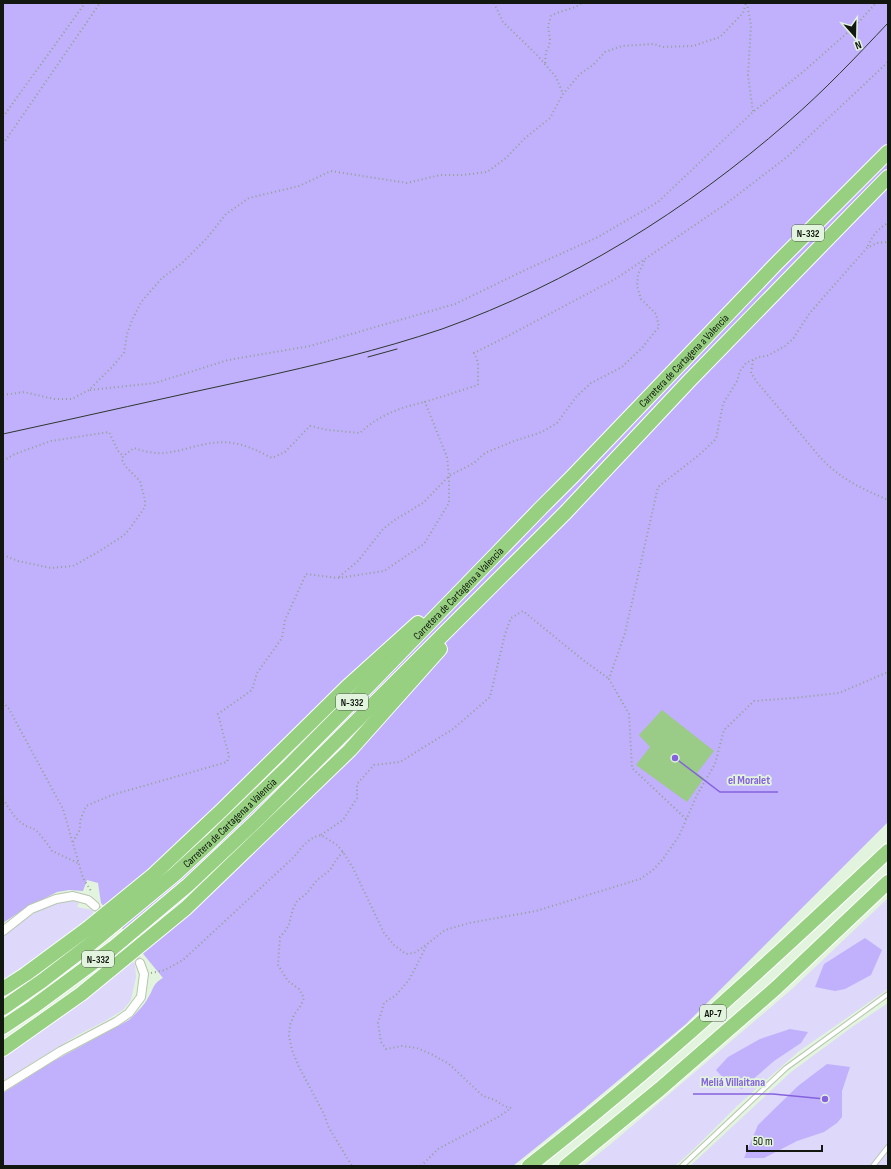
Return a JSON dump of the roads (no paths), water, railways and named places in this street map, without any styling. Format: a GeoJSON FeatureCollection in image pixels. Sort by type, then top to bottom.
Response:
{"type":"FeatureCollection","features":[{"type":"Feature","properties":{"kind":"highway","name":"Carretera de Cartagena a Valencia"},"geometry":{"type":"LineString","coordinates":[[3,1008],[42,981],[89,945],[174,875],[289,766],[572,477],[776,264],[888,152]]}},
{"type":"Feature","properties":{"kind":"highway","name":"Carretera de Cartagena a Valencia"},"geometry":{"type":"LineString","coordinates":[[3,1028],[34,1007],[113,948],[188,885],[259,818],[566,512],[690,380],[888,177]]}},
{"type":"Feature","properties":{"kind":"highway"},"geometry":{"type":"LineString","coordinates":[[3,989],[87,929],[152,876],[222,810],[347,687],[416,625],[487,555],[539,510]]}},
{"type":"Feature","properties":{"kind":"highway","name":"N-332"},"geometry":{"type":"LineString","coordinates":[[3,1048],[81,994],[186,908],[350,750],[518,559]]}},
{"type":"Feature","properties":{"kind":"highway","name":"AP-7"},"geometry":{"type":"LineString","coordinates":[[530,1166],[680,1042],[794,939],[888,851]]}},
{"type":"Feature","properties":{"kind":"highway","name":"AP-7"},"geometry":{"type":"LineString","coordinates":[[566,1166],[660,1089],[776,988],[888,882]]}},
{"type":"Feature","properties":{"kind":"street"},"geometry":{"type":"LineString","coordinates":[[3,931],[31,909],[56,899],[73,896],[88,900],[96,906]]}},
{"type":"Feature","properties":{"kind":"street"},"geometry":{"type":"LineString","coordinates":[[3,1087],[61,1051],[116,1022],[129,1013],[140,997],[144,974],[140,963]]}},
{"type":"Feature","properties":{"kind":"lane"},"geometry":{"type":"LineString","coordinates":[[682,1166],[786,1068],[888,994]]}},
{"type":"Feature","properties":{"kind":"lane"},"geometry":{"type":"LineString","coordinates":[[873,1166],[888,1147]]}},
{"type":"Feature","properties":{"kind":"tunnel"},"geometry":{"type":"LineString","coordinates":[[95,906],[127,944],[140,963]]}},
{"type":"Feature","properties":{"kind":"tram line"},"geometry":{"type":"LineString","coordinates":[[3,434],[324,363],[419,337],[489,311],[536,290],[625,242],[709,185],[749,155],[788,122],[840,74],[888,23]]}},
{"type":"Feature","properties":{"kind":"tram line"},"geometry":{"type":"LineString","coordinates":[[368,357],[397,349]]}},
{"type":"Feature","properties":{"kind":"place","name":"el Moralet"},"geometry":{"type":"Point","coordinates":[675,758]}},
{"type":"Feature","properties":{"kind":"place","name":"Meliá Villaitana"},"geometry":{"type":"Point","coordinates":[825,1099]}}]}
